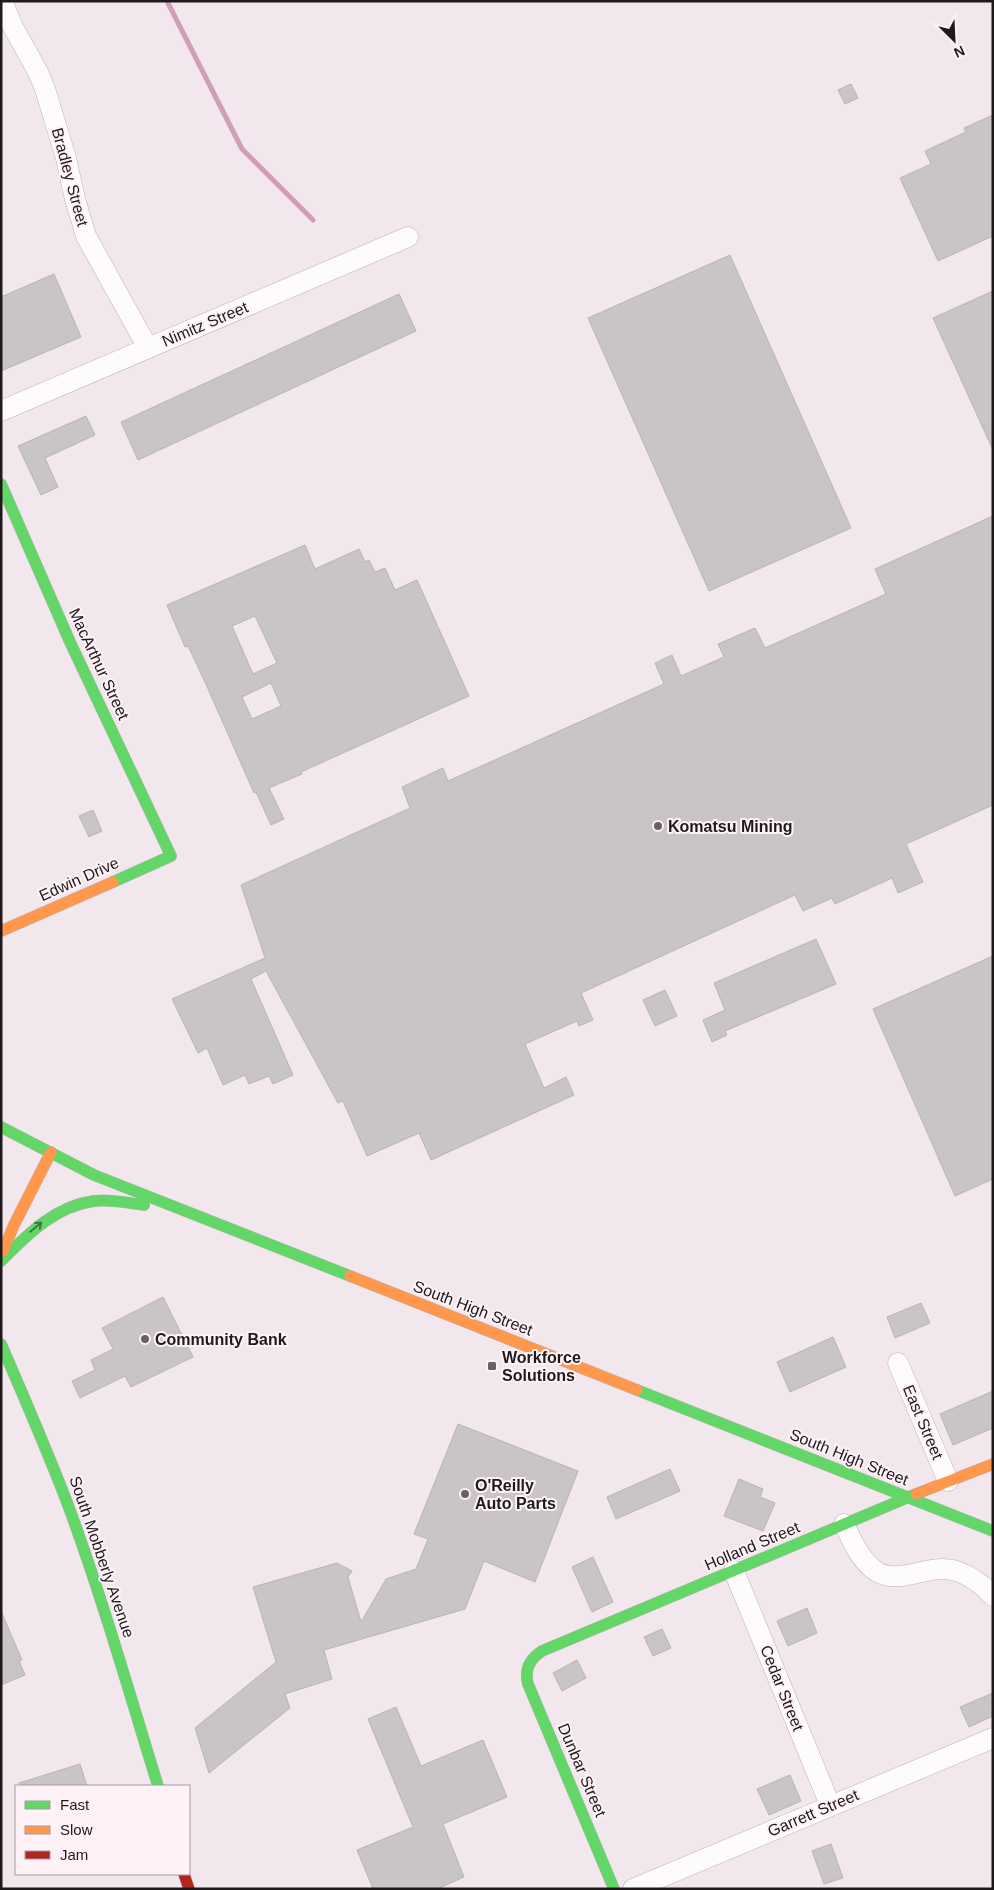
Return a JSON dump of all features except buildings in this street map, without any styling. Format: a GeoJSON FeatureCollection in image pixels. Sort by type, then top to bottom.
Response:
{"type":"FeatureCollection","features":[{"type":"Feature","properties":{"kind":"main road","name":"MacArthur Street"},"geometry":{"type":"LineString","coordinates":[[1,484],[70,642],[171,856]]}},
{"type":"Feature","properties":{"kind":"main road","name":"Edwin Drive"},"geometry":{"type":"LineString","coordinates":[[1,931],[171,856]]}},
{"type":"Feature","properties":{"kind":"main road","name":"South High Street"},"geometry":{"type":"LineString","coordinates":[[1,1127],[94,1175],[993,1531]]}},
{"type":"Feature","properties":{"kind":"main road"},"geometry":{"type":"LineString","coordinates":[[1,1254],[51,1152]]}},
{"type":"Feature","properties":{"kind":"main road"},"geometry":{"type":"LineString","coordinates":[[1,1261],[39,1224],[54,1214],[83,1203],[109,1201],[178,1208]]}},
{"type":"Feature","properties":{"kind":"main road","name":"South Mobberly Avenue"},"geometry":{"type":"LineString","coordinates":[[1,1344],[68,1506],[96,1588],[158,1785]]}},
{"type":"Feature","properties":{"kind":"main road","name":"Holland Street"},"geometry":{"type":"LineString","coordinates":[[529,1664],[542,1651],[908,1497],[993,1464]]}},
{"type":"Feature","properties":{"kind":"main road","name":"Dunbar Street"},"geometry":{"type":"LineString","coordinates":[[529,1664],[525,1676],[528,1684],[614,1889]]}},
{"type":"Feature","properties":{"kind":"main road"},"geometry":{"type":"LineString","coordinates":[[184,1875],[189,1889]]}},
{"type":"Feature","properties":{"kind":"street","name":"Bradley Street"},"geometry":{"type":"LineString","coordinates":[[2,1],[13,27],[38,72],[45,89],[66,158],[74,199],[86,236],[148,348]]}},
{"type":"Feature","properties":{"kind":"street","name":"Nimitz Street"},"geometry":{"type":"LineString","coordinates":[[1,411],[408,237]]}},
{"type":"Feature","properties":{"kind":"street","name":"East Street"},"geometry":{"type":"LineString","coordinates":[[898,1363],[948,1482]]}},
{"type":"Feature","properties":{"kind":"street"},"geometry":{"type":"LineString","coordinates":[[844,1524],[862,1558],[879,1574],[901,1577],[938,1569],[955,1570],[978,1582],[993,1596]]}},
{"type":"Feature","properties":{"kind":"street","name":"Cedar Street"},"geometry":{"type":"LineString","coordinates":[[734,1571],[830,1805]]}},
{"type":"Feature","properties":{"kind":"street","name":"Garrett Street"},"geometry":{"type":"LineString","coordinates":[[633,1889],[993,1738]]}},
{"type":"Feature","properties":{"kind":"waterway"},"geometry":{"type":"LineString","coordinates":[[167,1],[242,149],[313,220]]}},
{"type":"Feature","properties":{"kind":"traffic: fast"},"geometry":{"type":"LineString","coordinates":[[1,484],[70,642],[171,856],[113,882]]}},
{"type":"Feature","properties":{"kind":"traffic: fast"},"geometry":{"type":"LineString","coordinates":[[1,1127],[94,1175],[350,1276]]}},
{"type":"Feature","properties":{"kind":"traffic: fast"},"geometry":{"type":"LineString","coordinates":[[1,1261],[43,1223],[67,1209],[94,1201],[144,1205]]}},
{"type":"Feature","properties":{"kind":"traffic: fast"},"geometry":{"type":"LineString","coordinates":[[1,1344],[68,1505],[115,1645],[158,1785]]}},
{"type":"Feature","properties":{"kind":"traffic: fast"},"geometry":{"type":"LineString","coordinates":[[637,1390],[993,1531]]}},
{"type":"Feature","properties":{"kind":"traffic: fast"},"geometry":{"type":"LineString","coordinates":[[614,1889],[528,1684],[528,1669],[534,1657],[542,1651],[916,1494]]}},
{"type":"Feature","properties":{"kind":"traffic: slow"},"geometry":{"type":"LineString","coordinates":[[1,931],[113,882]]}},
{"type":"Feature","properties":{"kind":"traffic: slow"},"geometry":{"type":"LineString","coordinates":[[3,1251],[51,1152]]}},
{"type":"Feature","properties":{"kind":"traffic: slow"},"geometry":{"type":"LineString","coordinates":[[350,1276],[637,1390]]}},
{"type":"Feature","properties":{"kind":"traffic: slow"},"geometry":{"type":"LineString","coordinates":[[916,1494],[993,1464]]}},
{"type":"Feature","properties":{"kind":"traffic: jam"},"geometry":{"type":"LineString","coordinates":[[184,1875],[189,1889]]}},
{"type":"Feature","properties":{"kind":"place","name":"Komatsu Mining"},"geometry":{"type":"Point","coordinates":[658,826]}},
{"type":"Feature","properties":{"kind":"place","name":"Community Bank"},"geometry":{"type":"Point","coordinates":[145,1339]}},
{"type":"Feature","properties":{"kind":"place","name":"Workforce Solutions"},"geometry":{"type":"Point","coordinates":[492,1366]}},
{"type":"Feature","properties":{"kind":"place","name":"O'Reilly Auto Parts"},"geometry":{"type":"Point","coordinates":[465,1494]}}]}
